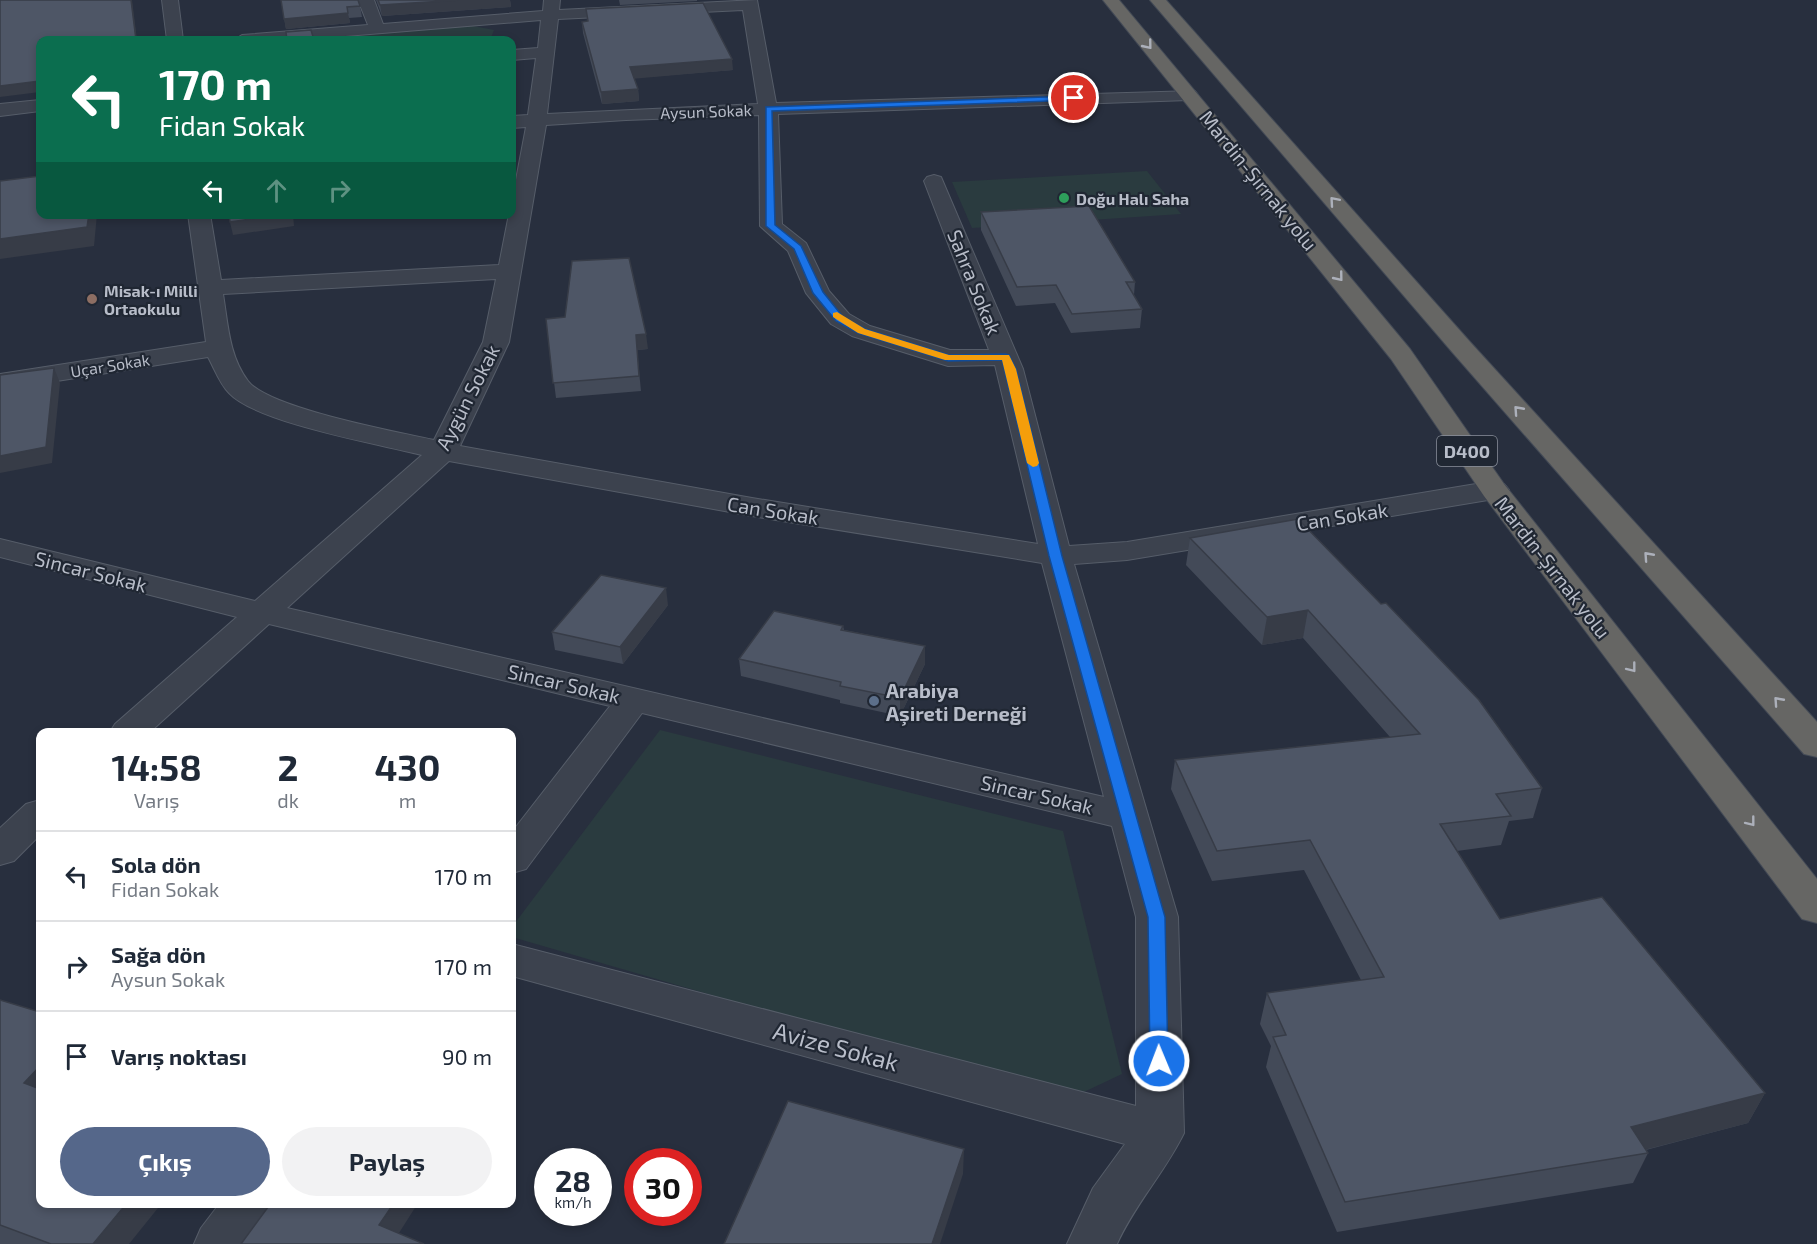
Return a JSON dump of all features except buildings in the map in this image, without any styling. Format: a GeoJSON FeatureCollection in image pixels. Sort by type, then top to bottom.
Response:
{"type":"FeatureCollection","features":[{"type":"Feature","properties":{"kind":"highway","name":"Mardin-Şırnak yolu"},"geometry":{"type":"LineString","coordinates":[[1111,0],[1401,354],[1494,490],[1817,908]]}},
{"type":"Feature","properties":{"kind":"highway","name":"Mardin-Şırnak yolu"},"geometry":{"type":"LineString","coordinates":[[1158,0],[1470,357],[1817,745]]}},
{"type":"Feature","properties":{"kind":"street"},"geometry":{"type":"LineString","coordinates":[[170,0],[174,36]]}},
{"type":"Feature","properties":{"kind":"street"},"geometry":{"type":"LineString","coordinates":[[366,0],[377,28]]}},
{"type":"Feature","properties":{"kind":"street"},"geometry":{"type":"LineString","coordinates":[[287,36],[377,28],[551,7],[750,3],[768,109],[771,226],[798,248],[818,293],[840,319],[861,331],[948,358],[1005,357]]}},
{"type":"Feature","properties":{"kind":"street","name":"Aygün Sokak"},"geometry":{"type":"LineString","coordinates":[[516,202],[524,121],[545,52],[551,7]]}},
{"type":"Feature","properties":{"kind":"street"},"geometry":{"type":"LineString","coordinates":[[516,56],[545,52]]}},
{"type":"Feature","properties":{"kind":"street","name":"Aysun Sokak"},"geometry":{"type":"LineString","coordinates":[[524,121],[768,109],[1189,95]]}},
{"type":"Feature","properties":{"kind":"street"},"geometry":{"type":"LineString","coordinates":[[0,110],[36,106]]}},
{"type":"Feature","properties":{"kind":"street","name":"Sahra Sokak"},"geometry":{"type":"LineString","coordinates":[[934,181],[1010,369],[1056,556],[1157,917],[1160,1133]]}},
{"type":"Feature","properties":{"kind":"street","name":"Can Sokak"},"geometry":{"type":"LineString","coordinates":[[200,219],[220,358],[240,389],[275,409],[319,422],[443,451],[740,505],[1056,556],[1127,551],[1494,490]]}},
{"type":"Feature","properties":{"kind":"street","name":"Aygün Sokak"},"geometry":{"type":"LineString","coordinates":[[132,728],[443,451],[496,342],[509,272],[514,219]]}},
{"type":"Feature","properties":{"kind":"street"},"geometry":{"type":"LineString","coordinates":[[210,288],[509,272]]}},
{"type":"Feature","properties":{"kind":"street","name":"Uçar Sokak"},"geometry":{"type":"LineString","coordinates":[[0,382],[219,348]]}},
{"type":"Feature","properties":{"kind":"street","name":"Sincar Sokak"},"geometry":{"type":"LineString","coordinates":[[0,548],[99,574],[1128,816]]}},
{"type":"Feature","properties":{"kind":"street"},"geometry":{"type":"LineString","coordinates":[[516,854],[633,699]]}},
{"type":"Feature","properties":{"kind":"street"},"geometry":{"type":"LineString","coordinates":[[0,851],[36,817]]}},
{"type":"Feature","properties":{"kind":"street","name":"Avize Sokak"},"geometry":{"type":"LineString","coordinates":[[516,961],[1160,1133]]}},
{"type":"Feature","properties":{"kind":"street"},"geometry":{"type":"LineString","coordinates":[[1092,1244],[1110,1204],[1160,1133]]}},
{"type":"Feature","properties":{"kind":"street"},"geometry":{"type":"LineString","coordinates":[[219,1244],[246,1208]]}},
{"type":"Feature","properties":{"kind":"shaded area"},"geometry":{"type":"Polygon","coordinates":[[[468,25],[494,30],[492,36],[343,36],[468,25]]]}},
{"type":"Feature","properties":{"kind":"shaded area","name":"Doğu Halı Saha"},"geometry":{"type":"Polygon","coordinates":[[[1147,171],[1181,214],[972,228],[952,182],[1147,171]]]}},
{"type":"Feature","properties":{"kind":"shaded area"},"geometry":{"type":"Polygon","coordinates":[[[660,730],[1063,831],[1122,1074],[1069,1099],[516,938],[516,922],[660,730]]]}},
{"type":"Feature","properties":{"kind":"slow traffic"},"geometry":{"type":"LineString","coordinates":[[837,315],[861,331],[948,358],[1005,357],[1033,463]]}},
{"type":"Feature","properties":{"kind":"place","name":"Doğu Halı Saha"},"geometry":{"type":"Point","coordinates":[1064,198]}},
{"type":"Feature","properties":{"kind":"place","name":"Misak-ı Milli Ortaokulu"},"geometry":{"type":"Point","coordinates":[92,299]}},
{"type":"Feature","properties":{"kind":"place","name":"Arabiya Aşireti Derneği"},"geometry":{"type":"Point","coordinates":[874,701]}},
{"type":"Feature","properties":{"kind":"route"},"geometry":{"type":"LineString","coordinates":[[1074,98],[768,109],[771,226],[798,248],[818,293],[840,319],[861,331],[948,358],[1005,357],[1010,369],[1056,556],[1157,917],[1159,1061]]}}]}
